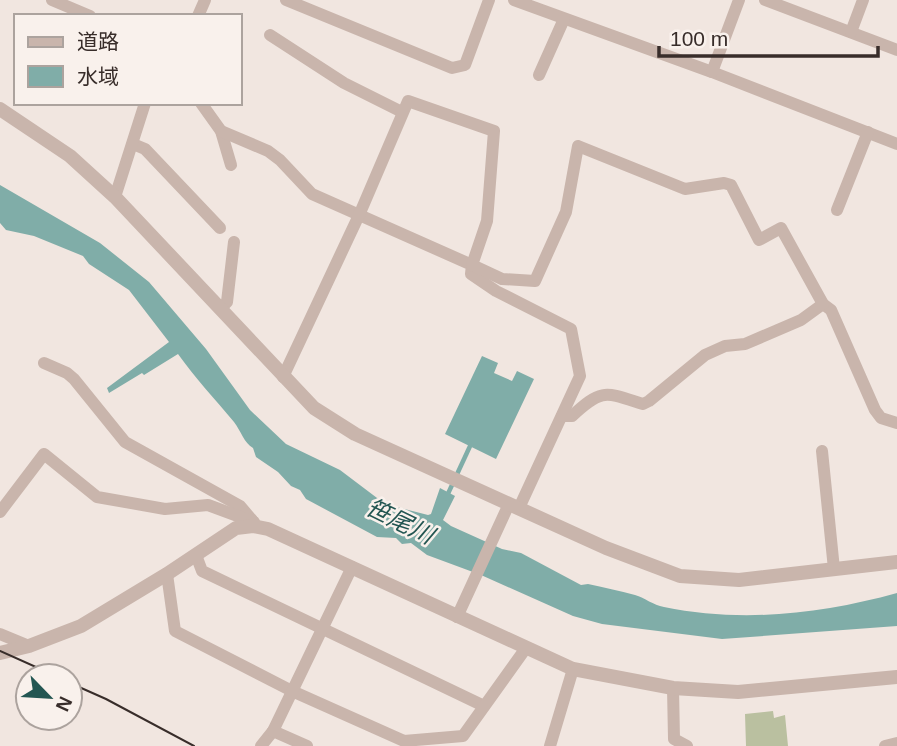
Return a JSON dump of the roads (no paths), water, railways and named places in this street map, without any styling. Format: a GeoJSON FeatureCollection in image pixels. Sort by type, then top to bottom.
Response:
{"type":"FeatureCollection","features":[{"type":"Feature","properties":{"kind":"street"},"geometry":{"type":"LineString","coordinates":[[52,0],[85,14]]}},
{"type":"Feature","properties":{"kind":"street"},"geometry":{"type":"LineString","coordinates":[[286,0],[452,68],[465,65],[489,0]]}},
{"type":"Feature","properties":{"kind":"street"},"geometry":{"type":"LineString","coordinates":[[514,0],[712,72],[897,144]]}},
{"type":"Feature","properties":{"kind":"street"},"geometry":{"type":"LineString","coordinates":[[712,72],[739,0]]}},
{"type":"Feature","properties":{"kind":"street"},"geometry":{"type":"LineString","coordinates":[[765,0],[897,50]]}},
{"type":"Feature","properties":{"kind":"street"},"geometry":{"type":"LineString","coordinates":[[851,32],[863,0]]}},
{"type":"Feature","properties":{"kind":"street"},"geometry":{"type":"LineString","coordinates":[[540,75],[564,19]]}},
{"type":"Feature","properties":{"kind":"street"},"geometry":{"type":"LineString","coordinates":[[270,35],[344,83],[402,112]]}},
{"type":"Feature","properties":{"kind":"street"},"geometry":{"type":"LineString","coordinates":[[284,377],[360,213],[408,101],[494,131],[487,221],[471,274],[496,291],[571,328],[580,376],[514,506],[502,519],[459,612]]}},
{"type":"Feature","properties":{"kind":"street"},"geometry":{"type":"LineString","coordinates":[[115,197],[144,105]]}},
{"type":"Feature","properties":{"kind":"street"},"geometry":{"type":"LineString","coordinates":[[202,105],[221,131],[231,166]]}},
{"type":"Feature","properties":{"kind":"street"},"geometry":{"type":"LineString","coordinates":[[0,109],[70,156],[115,197],[314,408],[355,434],[606,548],[680,576],[739,580],[897,562]]}},
{"type":"Feature","properties":{"kind":"street"},"geometry":{"type":"LineString","coordinates":[[221,131],[268,151],[312,194],[360,213],[502,279],[536,281],[566,212],[578,146],[685,189],[724,183],[731,185],[759,240],[781,228],[823,304],[831,310],[875,410],[881,418],[897,423]]}},
{"type":"Feature","properties":{"kind":"street"},"geometry":{"type":"LineString","coordinates":[[837,210],[869,132]]}},
{"type":"Feature","properties":{"kind":"street"},"geometry":{"type":"LineString","coordinates":[[132,144],[145,149],[220,228]]}},
{"type":"Feature","properties":{"kind":"street"},"geometry":{"type":"LineString","coordinates":[[220,309],[227,302],[234,243]]}},
{"type":"Feature","properties":{"kind":"street"},"geometry":{"type":"LineString","coordinates":[[562,416],[572,416],[590,398],[600,395],[612,394],[643,404],[705,355],[726,346],[744,344],[801,320],[823,304]]}},
{"type":"Feature","properties":{"kind":"street"},"geometry":{"type":"LineString","coordinates":[[44,363],[74,379],[125,442],[240,506],[254,522]]}},
{"type":"Feature","properties":{"kind":"street"},"geometry":{"type":"LineString","coordinates":[[822,451],[834,569]]}},
{"type":"Feature","properties":{"kind":"street"},"geometry":{"type":"LineString","coordinates":[[0,512],[44,454],[97,497],[164,509],[208,505],[254,522],[459,612],[526,648],[573,669],[673,688],[738,692],[897,677]]}},
{"type":"Feature","properties":{"kind":"street"},"geometry":{"type":"LineString","coordinates":[[0,653],[29,646],[81,626],[236,528],[253,526],[268,529]]}},
{"type":"Feature","properties":{"kind":"street"},"geometry":{"type":"LineString","coordinates":[[196,555],[202,571],[484,706]]}},
{"type":"Feature","properties":{"kind":"street"},"geometry":{"type":"LineString","coordinates":[[261,746],[272,731],[352,567]]}},
{"type":"Feature","properties":{"kind":"street"},"geometry":{"type":"LineString","coordinates":[[167,574],[175,631],[292,691],[404,741],[463,736],[526,648]]}},
{"type":"Feature","properties":{"kind":"street"},"geometry":{"type":"LineString","coordinates":[[0,634],[29,646]]}},
{"type":"Feature","properties":{"kind":"street"},"geometry":{"type":"LineString","coordinates":[[550,746],[573,669]]}},
{"type":"Feature","properties":{"kind":"street"},"geometry":{"type":"LineString","coordinates":[[673,688],[674,739],[685,746]]}},
{"type":"Feature","properties":{"kind":"street"},"geometry":{"type":"LineString","coordinates":[[272,731],[307,746]]}},
{"type":"Feature","properties":{"kind":"street"},"geometry":{"type":"LineString","coordinates":[[885,746],[897,743]]}},
{"type":"Feature","properties":{"kind":"water","name":"笹尾川"},"geometry":{"type":"Polygon","coordinates":[[[0,185],[100,243],[149,282],[206,349],[250,410],[286,444],[340,470],[385,504],[428,515],[431,514],[440,488],[455,496],[443,520],[451,526],[502,549],[521,553],[581,585],[588,584],[635,595],[664,607],[723,615],[781,614],[839,606],[897,593],[897,626],[722,639],[602,624],[573,616],[481,575],[427,555],[411,543],[402,544],[396,538],[377,537],[306,499],[300,490],[291,486],[278,472],[256,457],[253,448],[234,422],[178,354],[109,393],[107,388],[169,342],[129,290],[89,264],[83,256],[34,236],[6,230],[0,223],[0,185]]]}},
{"type":"Feature","properties":{"kind":"water"},"geometry":{"type":"Polygon","coordinates":[[[482,356],[498,363],[494,373],[512,381],[517,371],[534,379],[496,459],[445,434],[482,356]]]}},
{"type":"Feature","properties":{"kind":"waterway"},"geometry":{"type":"LineString","coordinates":[[446,498],[471,444]]}},
{"type":"Feature","properties":{"kind":"tram line"},"geometry":{"type":"LineString","coordinates":[[0,651],[25,662]]}},
{"type":"Feature","properties":{"kind":"tram line"},"geometry":{"type":"LineString","coordinates":[[84,689],[194,746]]}}]}
